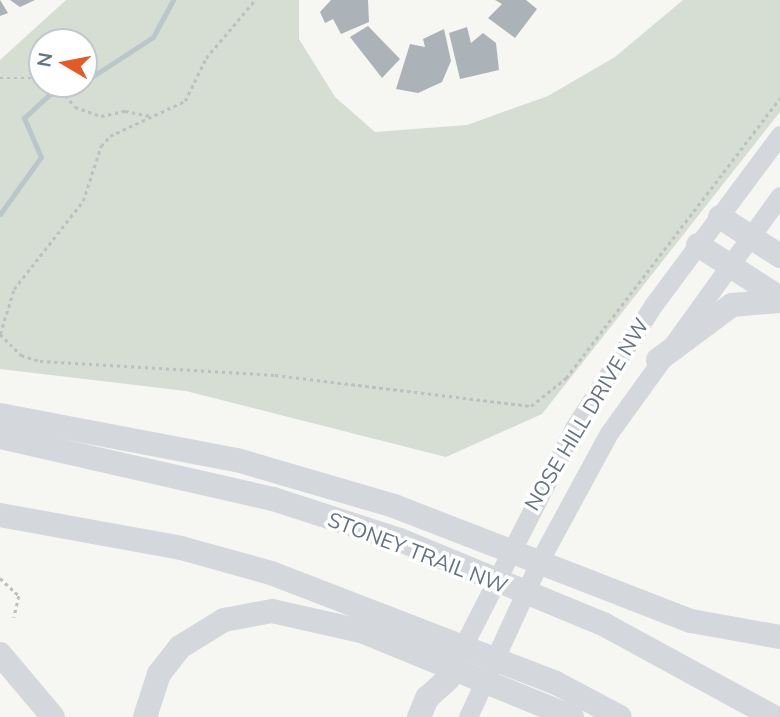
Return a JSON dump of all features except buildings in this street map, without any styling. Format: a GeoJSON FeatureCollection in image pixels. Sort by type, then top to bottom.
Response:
{"type":"FeatureCollection","features":[{"type":"Feature","properties":{"kind":"highway"},"geometry":{"type":"LineString","coordinates":[[720,217],[780,256]]}},
{"type":"Feature","properties":{"kind":"highway"},"geometry":{"type":"LineString","coordinates":[[698,245],[780,300]]}},
{"type":"Feature","properties":{"kind":"highway"},"geometry":{"type":"LineString","coordinates":[[658,360],[732,304],[780,300]]}},
{"type":"Feature","properties":{"kind":"highway"},"geometry":{"type":"LineString","coordinates":[[0,415],[237,460],[394,506],[691,621],[780,638]]}},
{"type":"Feature","properties":{"kind":"highway","name":"STONEY TRAIL NW"},"geometry":{"type":"LineString","coordinates":[[0,437],[272,499],[400,540],[605,625],[774,717]]}},
{"type":"Feature","properties":{"kind":"highway"},"geometry":{"type":"LineString","coordinates":[[0,515],[181,548],[271,573],[556,683],[620,717]]}},
{"type":"Feature","properties":{"kind":"highway"},"geometry":{"type":"LineString","coordinates":[[145,717],[159,674],[180,647],[225,620],[272,611],[362,631],[572,717]]}},
{"type":"Feature","properties":{"kind":"highway"},"geometry":{"type":"LineString","coordinates":[[0,654],[53,717]]}},
{"type":"Feature","properties":{"kind":"highway"},"geometry":{"type":"LineString","coordinates":[[419,717],[427,698],[448,678]]}},
{"type":"Feature","properties":{"kind":"main road","name":"NOSE HILL DRIVE NW"},"geometry":{"type":"LineString","coordinates":[[432,717],[530,506],[620,355],[780,135]]}},
{"type":"Feature","properties":{"kind":"main road","name":"NOSE HILL DRIVE NW"},"geometry":{"type":"LineString","coordinates":[[468,717],[562,517],[658,360],[780,196]]}},
{"type":"Feature","properties":{"kind":"path"},"geometry":{"type":"LineString","coordinates":[[255,0],[206,58],[186,101],[152,116],[101,146],[83,201],[14,289],[0,334],[21,355],[40,361],[275,374],[531,406],[566,378],[780,98]]}},
{"type":"Feature","properties":{"kind":"path"},"geometry":{"type":"LineString","coordinates":[[0,78],[28,78]]}},
{"type":"Feature","properties":{"kind":"path"},"geometry":{"type":"LineString","coordinates":[[68,98],[75,107],[88,112],[152,116]]}},
{"type":"Feature","properties":{"kind":"path"},"geometry":{"type":"LineString","coordinates":[[0,578],[19,596],[14,617]]}},
{"type":"Feature","properties":{"kind":"shaded area"},"geometry":{"type":"Polygon","coordinates":[[[66,0],[299,0],[299,39],[335,97],[375,132],[467,125],[548,96],[615,57],[683,0],[780,0],[780,112],[542,414],[446,457],[186,391],[0,369],[0,60],[28,35],[28,98],[98,98],[98,28],[35,28],[66,0]]]}},
{"type":"Feature","properties":{"kind":"waterway"},"geometry":{"type":"LineString","coordinates":[[98,73],[153,37],[173,0]]}},
{"type":"Feature","properties":{"kind":"waterway"},"geometry":{"type":"LineString","coordinates":[[0,214],[41,157],[24,118],[46,98]]}}]}
